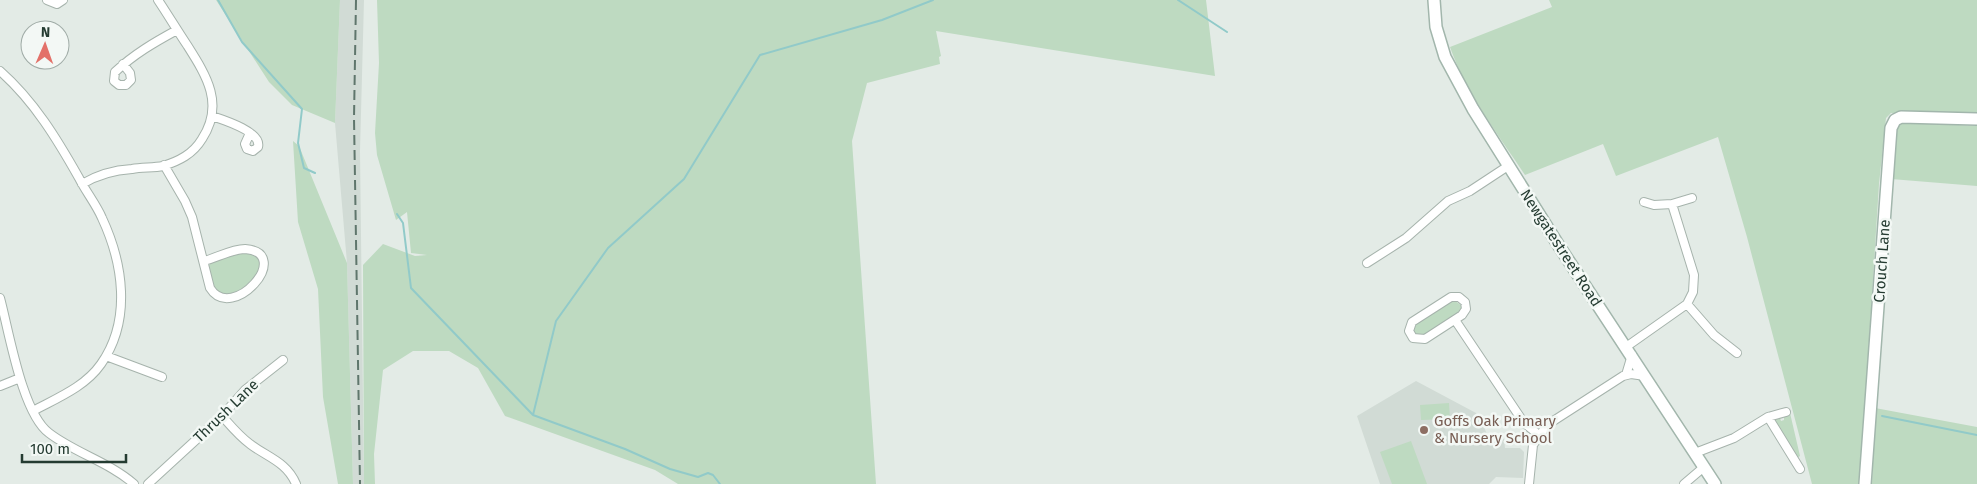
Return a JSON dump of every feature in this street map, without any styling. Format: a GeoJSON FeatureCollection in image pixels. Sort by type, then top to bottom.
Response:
{"type":"FeatureCollection","features":[{"type":"Feature","properties":{"kind":"street"},"geometry":{"type":"LineString","coordinates":[[47,0],[56,4],[63,0]]}},
{"type":"Feature","properties":{"kind":"street"},"geometry":{"type":"LineString","coordinates":[[82,184],[109,173],[174,162],[192,151],[204,136],[212,116],[212,94],[206,76],[158,0]]}},
{"type":"Feature","properties":{"kind":"street","name":"Newgatestreet Road"},"geometry":{"type":"LineString","coordinates":[[1434,0],[1436,27],[1445,57],[1464,92],[1508,166],[1716,484]]}},
{"type":"Feature","properties":{"kind":"street"},"geometry":{"type":"LineString","coordinates":[[123,64],[177,30]]}},
{"type":"Feature","properties":{"kind":"street"},"geometry":{"type":"LineString","coordinates":[[0,72],[43,118],[102,216],[110,236],[120,275],[121,301],[118,322],[106,356],[90,376],[76,388],[33,411]]}},
{"type":"Feature","properties":{"kind":"street"},"geometry":{"type":"LineString","coordinates":[[212,116],[250,134]]}},
{"type":"Feature","properties":{"kind":"street","name":"Crouch Lane"},"geometry":{"type":"LineString","coordinates":[[1865,484],[1891,128],[1895,120],[1901,117],[1977,119]]}},
{"type":"Feature","properties":{"kind":"street"},"geometry":{"type":"LineString","coordinates":[[164,165],[192,217],[210,288],[216,295],[226,298],[245,292],[258,280],[264,270],[264,261],[261,256],[246,249],[204,262]]}},
{"type":"Feature","properties":{"kind":"street"},"geometry":{"type":"LineString","coordinates":[[1367,262],[1406,238],[1448,201],[1470,191],[1508,166]]}},
{"type":"Feature","properties":{"kind":"street"},"geometry":{"type":"LineString","coordinates":[[1644,202],[1654,205],[1672,204],[1692,198]]}},
{"type":"Feature","properties":{"kind":"street"},"geometry":{"type":"LineString","coordinates":[[1626,375],[1629,351],[1687,304],[1693,292],[1694,275],[1672,204]]}},
{"type":"Feature","properties":{"kind":"street"},"geometry":{"type":"LineString","coordinates":[[1455,297],[1462,299],[1466,306],[1462,315],[1456,320],[1425,339],[1417,340],[1410,335],[1412,322],[1455,297]]}},
{"type":"Feature","properties":{"kind":"street"},"geometry":{"type":"LineString","coordinates":[[0,298],[20,378],[33,411],[42,427],[117,471],[134,484]]}},
{"type":"Feature","properties":{"kind":"street"},"geometry":{"type":"LineString","coordinates":[[1687,304],[1714,335],[1737,353]]}},
{"type":"Feature","properties":{"kind":"street"},"geometry":{"type":"LineString","coordinates":[[1456,320],[1524,423],[1539,435]]}},
{"type":"Feature","properties":{"kind":"street"},"geometry":{"type":"LineString","coordinates":[[106,356],[162,377]]}},
{"type":"Feature","properties":{"kind":"street","name":"Thrush Lane"},"geometry":{"type":"LineString","coordinates":[[148,484],[222,416],[245,390],[283,360]]}},
{"type":"Feature","properties":{"kind":"street"},"geometry":{"type":"LineString","coordinates":[[1529,484],[1531,453],[1539,435],[1547,426],[1626,375],[1645,376]]}},
{"type":"Feature","properties":{"kind":"street"},"geometry":{"type":"LineString","coordinates":[[0,386],[20,378]]}},
{"type":"Feature","properties":{"kind":"street"},"geometry":{"type":"LineString","coordinates":[[1695,453],[1734,438],[1768,417],[1786,412]]}},
{"type":"Feature","properties":{"kind":"street"},"geometry":{"type":"LineString","coordinates":[[222,416],[247,442],[280,463],[296,484]]}},
{"type":"Feature","properties":{"kind":"street"},"geometry":{"type":"LineString","coordinates":[[1768,417],[1800,469]]}},
{"type":"Feature","properties":{"kind":"street"},"geometry":{"type":"LineString","coordinates":[[1684,484],[1704,467]]}},
{"type":"Feature","properties":{"kind":"shaded area"},"geometry":{"type":"Polygon","coordinates":[[[340,0],[364,0],[360,151],[364,484],[353,484],[347,263],[335,123],[340,0]]]}},
{"type":"Feature","properties":{"kind":"shaded area","name":"Goffs Oak Primary & Nursery School"},"geometry":{"type":"Polygon","coordinates":[[[1416,381],[1476,413],[1489,439],[1504,439],[1505,448],[1520,448],[1524,452],[1523,478],[1496,477],[1489,484],[1380,484],[1357,416],[1416,381]]]}},
{"type":"Feature","properties":{"kind":"green space"},"geometry":{"type":"Polygon","coordinates":[[[216,0],[340,0],[335,123],[292,105],[269,82],[216,0]]]}},
{"type":"Feature","properties":{"kind":"green space"},"geometry":{"type":"Polygon","coordinates":[[[377,0],[1206,0],[1215,76],[936,31],[941,56],[939,57],[940,64],[867,83],[852,141],[876,484],[678,484],[655,470],[505,416],[478,368],[449,351],[413,351],[383,370],[374,454],[375,484],[364,484],[363,265],[383,244],[415,256],[427,255],[411,253],[407,212],[396,220],[377,155],[375,133],[379,63],[377,0]]]}},
{"type":"Feature","properties":{"kind":"green space"},"geometry":{"type":"Polygon","coordinates":[[[1549,0],[1977,0],[1977,116],[1891,113],[1886,118],[1879,184],[1860,484],[1812,484],[1747,237],[1718,137],[1616,176],[1603,144],[1525,175],[1483,113],[1465,81],[1450,47],[1552,7],[1549,0]]]}},
{"type":"Feature","properties":{"kind":"green space"},"geometry":{"type":"Polygon","coordinates":[[[1902,122],[1977,126],[1977,186],[1891,179],[1895,128],[1902,122]]]}},
{"type":"Feature","properties":{"kind":"green space"},"geometry":{"type":"Polygon","coordinates":[[[293,141],[299,146],[347,263],[353,484],[338,484],[323,397],[318,289],[298,222],[293,141]]]}},
{"type":"Feature","properties":{"kind":"green space"},"geometry":{"type":"Polygon","coordinates":[[[245,252],[256,255],[262,266],[250,283],[242,290],[230,294],[222,295],[213,289],[209,265],[212,262],[245,252]]]}},
{"type":"Feature","properties":{"kind":"green space"},"geometry":{"type":"Polygon","coordinates":[[[1454,300],[1462,306],[1460,313],[1423,336],[1418,337],[1413,332],[1415,324],[1454,300]]]}},
{"type":"Feature","properties":{"kind":"green space"},"geometry":{"type":"Polygon","coordinates":[[[1449,403],[1450,419],[1421,420],[1420,405],[1449,403]]]}},
{"type":"Feature","properties":{"kind":"green space"},"geometry":{"type":"Polygon","coordinates":[[[1875,408],[1977,427],[1977,484],[1872,484],[1875,408]]]}},
{"type":"Feature","properties":{"kind":"green space"},"geometry":{"type":"Polygon","coordinates":[[[1790,413],[1800,456],[1797,458],[1773,419],[1780,418],[1781,421],[1784,420],[1784,415],[1790,413]]]}},
{"type":"Feature","properties":{"kind":"green space"},"geometry":{"type":"Polygon","coordinates":[[[1411,441],[1427,484],[1392,484],[1380,452],[1411,441]]]}},
{"type":"Feature","properties":{"kind":"waterway"},"geometry":{"type":"LineString","coordinates":[[218,0],[242,42],[302,109],[298,143],[304,168],[315,173]]}},
{"type":"Feature","properties":{"kind":"waterway"},"geometry":{"type":"LineString","coordinates":[[720,484],[713,475],[708,473],[698,477],[670,469],[625,449],[533,415],[556,321],[608,248],[684,179],[760,55],[882,20],[933,0]]}},
{"type":"Feature","properties":{"kind":"waterway"},"geometry":{"type":"LineString","coordinates":[[1178,0],[1227,32]]}},
{"type":"Feature","properties":{"kind":"waterway"},"geometry":{"type":"LineString","coordinates":[[397,214],[403,223],[411,288],[533,415]]}},
{"type":"Feature","properties":{"kind":"waterway"},"geometry":{"type":"LineString","coordinates":[[1882,416],[1977,435]]}},
{"type":"Feature","properties":{"kind":"railway"},"geometry":{"type":"LineString","coordinates":[[356,0],[354,118],[360,484]]}},
{"type":"Feature","properties":{"kind":"place","name":"Goffs Oak Primary & Nursery School"},"geometry":{"type":"Point","coordinates":[1424,430]}}]}
